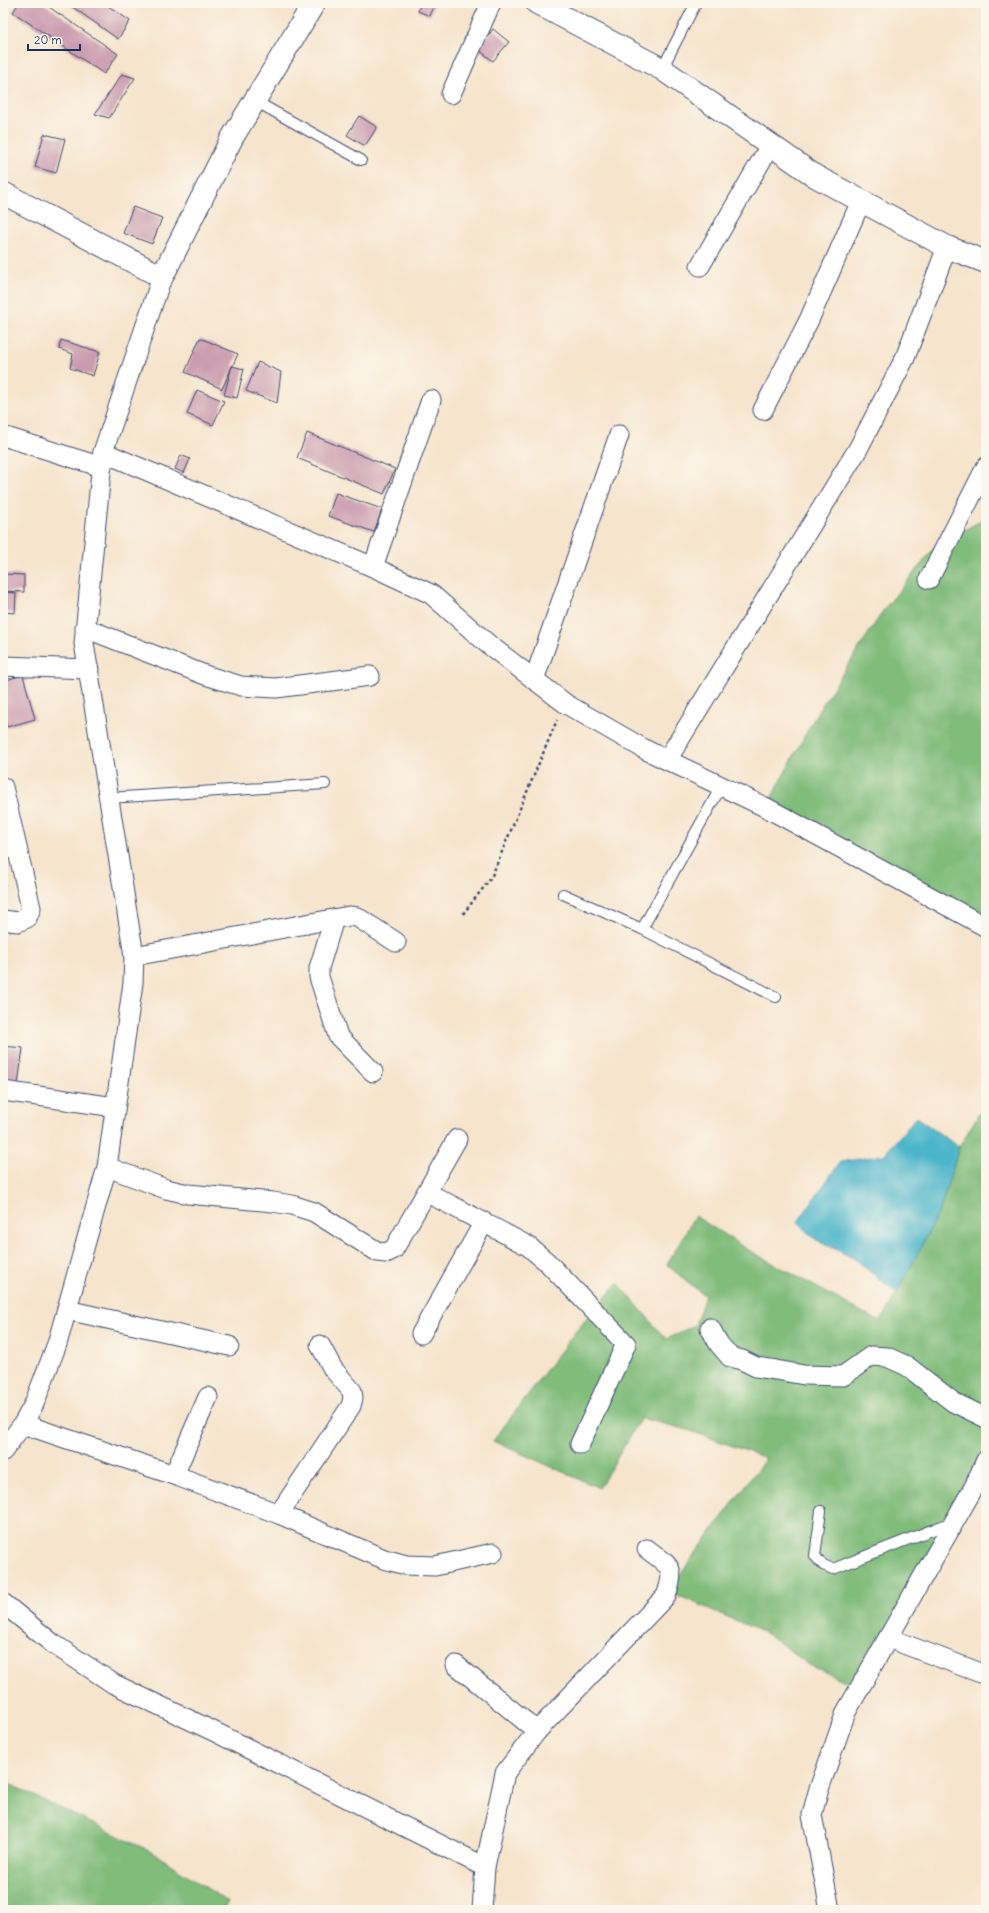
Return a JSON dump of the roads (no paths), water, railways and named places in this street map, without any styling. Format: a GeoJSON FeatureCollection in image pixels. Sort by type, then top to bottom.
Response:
{"type":"FeatureCollection","features":[{"type":"Feature","properties":{"kind":"street"},"geometry":{"type":"LineString","coordinates":[[3,1451],[23,1424],[34,1404],[57,1344],[107,1167],[114,1107],[133,983],[134,956],[84,643],[102,459],[162,277],[232,138],[314,3]]}},
{"type":"Feature","properties":{"kind":"street"},"geometry":{"type":"LineString","coordinates":[[451,94],[491,3]]}},
{"type":"Feature","properties":{"kind":"street"},"geometry":{"type":"LineString","coordinates":[[537,3],[662,69],[815,176],[947,247],[986,262]]}},
{"type":"Feature","properties":{"kind":"street"},"geometry":{"type":"LineString","coordinates":[[700,266],[770,144]]}},
{"type":"Feature","properties":{"kind":"street"},"geometry":{"type":"LineString","coordinates":[[3,193],[162,277]]}},
{"type":"Feature","properties":{"kind":"street"},"geometry":{"type":"LineString","coordinates":[[763,410],[809,320],[862,201]]}},
{"type":"Feature","properties":{"kind":"street"},"geometry":{"type":"LineString","coordinates":[[667,760],[858,449],[905,358],[947,247]]}},
{"type":"Feature","properties":{"kind":"street"},"geometry":{"type":"LineString","coordinates":[[373,567],[431,400]]}},
{"type":"Feature","properties":{"kind":"street"},"geometry":{"type":"LineString","coordinates":[[534,680],[619,435]]}},
{"type":"Feature","properties":{"kind":"street"},"geometry":{"type":"LineString","coordinates":[[3,436],[102,459],[373,567],[431,594],[488,644],[566,704],[646,750],[722,785],[986,927]]}},
{"type":"Feature","properties":{"kind":"street"},"geometry":{"type":"LineString","coordinates":[[929,579],[986,467]]}},
{"type":"Feature","properties":{"kind":"street"},"geometry":{"type":"LineString","coordinates":[[85,628],[205,675],[240,686],[276,688],[370,676]]}},
{"type":"Feature","properties":{"kind":"street"},"geometry":{"type":"LineString","coordinates":[[3,666],[88,669]]}},
{"type":"Feature","properties":{"kind":"street"},"geometry":{"type":"LineString","coordinates":[[3,787],[31,908],[27,918],[18,922],[3,920]]}},
{"type":"Feature","properties":{"kind":"street"},"geometry":{"type":"LineString","coordinates":[[134,956],[349,916],[357,917],[396,942]]}},
{"type":"Feature","properties":{"kind":"street"},"geometry":{"type":"LineString","coordinates":[[334,919],[319,968],[319,977],[338,1036],[373,1072]]}},
{"type":"Feature","properties":{"kind":"street"},"geometry":{"type":"LineString","coordinates":[[3,1091],[114,1107]]}},
{"type":"Feature","properties":{"kind":"street"},"geometry":{"type":"LineString","coordinates":[[107,1167],[166,1189],[188,1194],[292,1205],[314,1212],[378,1252],[386,1253],[394,1249],[428,1193],[457,1140]]}},
{"type":"Feature","properties":{"kind":"street"},"geometry":{"type":"LineString","coordinates":[[428,1193],[528,1246],[547,1262],[626,1344],[580,1444]]}},
{"type":"Feature","properties":{"kind":"street"},"geometry":{"type":"LineString","coordinates":[[421,1334],[484,1222]]}},
{"type":"Feature","properties":{"kind":"street"},"geometry":{"type":"LineString","coordinates":[[67,1310],[229,1346]]}},
{"type":"Feature","properties":{"kind":"street"},"geometry":{"type":"LineString","coordinates":[[710,1328],[719,1344],[730,1357],[742,1360],[756,1367],[804,1375],[843,1376],[871,1356],[887,1357],[907,1366],[953,1402],[986,1418]]}},
{"type":"Feature","properties":{"kind":"street"},"geometry":{"type":"LineString","coordinates":[[279,1514],[351,1406],[353,1398],[352,1391],[333,1369],[320,1346]]}},
{"type":"Feature","properties":{"kind":"street"},"geometry":{"type":"LineString","coordinates":[[174,1475],[208,1397]]}},
{"type":"Feature","properties":{"kind":"street"},"geometry":{"type":"LineString","coordinates":[[23,1424],[174,1475],[279,1514],[384,1559],[406,1565],[435,1566],[493,1553]]}},
{"type":"Feature","properties":{"kind":"street"},"geometry":{"type":"LineString","coordinates":[[830,1910],[812,1815],[818,1792],[846,1712],[974,1487],[986,1460]]}},
{"type":"Feature","properties":{"kind":"street"},"geometry":{"type":"LineString","coordinates":[[482,1910],[485,1866],[505,1773],[537,1731],[666,1596],[672,1580],[669,1566],[647,1549]]}},
{"type":"Feature","properties":{"kind":"street"},"geometry":{"type":"LineString","coordinates":[[3,1603],[52,1643],[114,1684],[211,1730],[485,1866]]}},
{"type":"Feature","properties":{"kind":"street"},"geometry":{"type":"LineString","coordinates":[[888,1638],[986,1675]]}},
{"type":"Feature","properties":{"kind":"street"},"geometry":{"type":"LineString","coordinates":[[456,1665],[537,1731]]}},
{"type":"Feature","properties":{"kind":"lane"},"geometry":{"type":"LineString","coordinates":[[662,69],[696,3]]}},
{"type":"Feature","properties":{"kind":"lane"},"geometry":{"type":"LineString","coordinates":[[255,101],[361,160]]}},
{"type":"Feature","properties":{"kind":"lane"},"geometry":{"type":"LineString","coordinates":[[108,798],[325,784]]}},
{"type":"Feature","properties":{"kind":"lane"},"geometry":{"type":"LineString","coordinates":[[642,929],[722,785]]}},
{"type":"Feature","properties":{"kind":"lane"},"geometry":{"type":"LineString","coordinates":[[564,894],[642,929],[776,997]]}},
{"type":"Feature","properties":{"kind":"lane"},"geometry":{"type":"LineString","coordinates":[[821,1511],[816,1556],[823,1565],[833,1569],[954,1521]]}},
{"type":"Feature","properties":{"kind":"water"},"geometry":{"type":"Polygon","coordinates":[[[916,1117],[959,1147],[940,1210],[897,1293],[853,1258],[815,1239],[797,1223],[840,1162],[884,1155],[916,1117]]]}}]}
